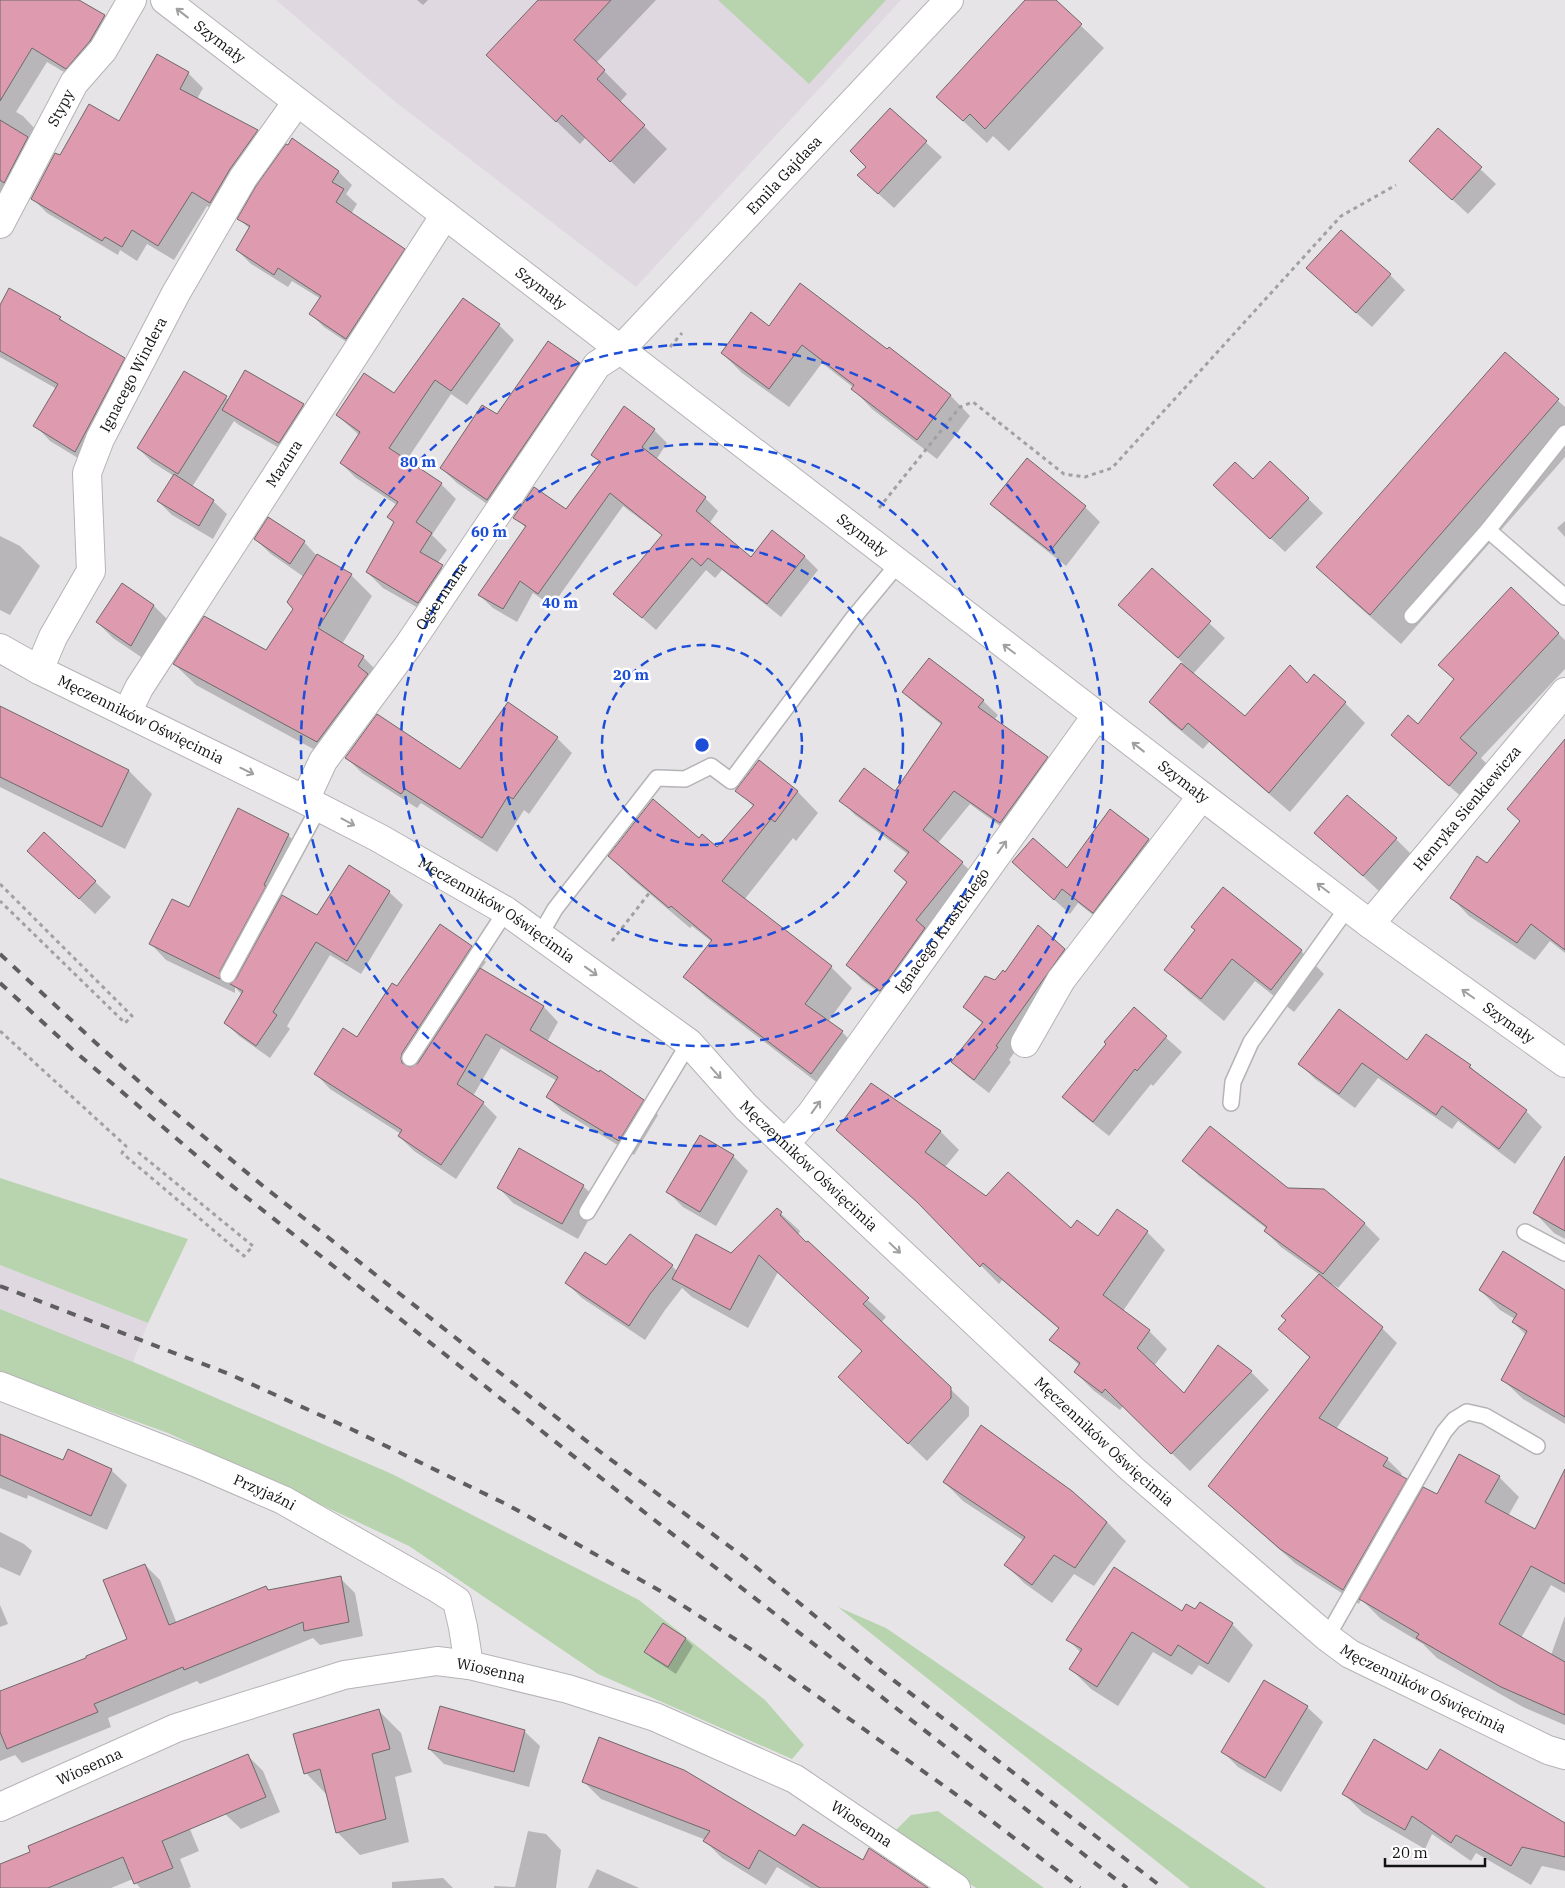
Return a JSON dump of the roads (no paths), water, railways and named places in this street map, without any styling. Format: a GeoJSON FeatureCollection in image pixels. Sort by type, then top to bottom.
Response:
{"type":"FeatureCollection","features":[{"type":"Feature","properties":{"kind":"street","name":"Stypy"},"geometry":{"type":"LineString","coordinates":[[0,224],[74,83],[102,50],[132,0]]}},
{"type":"Feature","properties":{"kind":"street","name":"Szymały"},"geometry":{"type":"LineString","coordinates":[[165,0],[898,564],[1370,924],[1565,1063]]}},
{"type":"Feature","properties":{"kind":"street","name":"Emila Gajdasa"},"geometry":{"type":"LineString","coordinates":[[620,350],[949,0]]}},
{"type":"Feature","properties":{"kind":"street","name":"Ignacego Windera"},"geometry":{"type":"LineString","coordinates":[[39,670],[53,637],[91,571],[87,473],[100,439],[180,285],[243,178],[297,102]]}},
{"type":"Feature","properties":{"kind":"street","name":"Mazura"},"geometry":{"type":"LineString","coordinates":[[127,713],[155,663],[445,216]]}},
{"type":"Feature","properties":{"kind":"street","name":"Ogiermana"},"geometry":{"type":"LineString","coordinates":[[312,803],[323,761],[408,646],[597,365],[620,350]]}},
{"type":"Feature","properties":{"kind":"street","name":"Męczenników Oświęcimia"},"geometry":{"type":"LineString","coordinates":[[0,648],[39,670],[312,803],[379,838],[506,911],[540,935],[689,1042],[746,1107],[1132,1469],[1327,1637],[1350,1654],[1548,1750],[1565,1755]]}},
{"type":"Feature","properties":{"kind":"street","name":"Henryka Sienkiewicza"},"geometry":{"type":"LineString","coordinates":[[1370,924],[1565,692]]}},
{"type":"Feature","properties":{"kind":"street","name":"Ignacego Krasickiego"},"geometry":{"type":"LineString","coordinates":[[785,1144],[811,1114],[1097,715]]}},
{"type":"Feature","properties":{"kind":"street"},"geometry":{"type":"LineString","coordinates":[[1025,1043],[1061,980],[1202,796]]}},
{"type":"Feature","properties":{"kind":"street","name":"Przyjaźni"},"geometry":{"type":"LineString","coordinates":[[0,1386],[195,1462],[283,1500],[437,1588],[457,1601],[469,1665]]}},
{"type":"Feature","properties":{"kind":"street","name":"Wiosenna"},"geometry":{"type":"LineString","coordinates":[[0,1807],[176,1728],[344,1675],[437,1661],[469,1665],[568,1689],[655,1717],[794,1779],[956,1888]]}},
{"type":"Feature","properties":{"kind":"lane"},"geometry":{"type":"LineString","coordinates":[[1412,616],[1488,530],[1565,434]]}},
{"type":"Feature","properties":{"kind":"lane"},"geometry":{"type":"LineString","coordinates":[[1488,530],[1565,596]]}},
{"type":"Feature","properties":{"kind":"lane"},"geometry":{"type":"LineString","coordinates":[[540,935],[556,909],[657,778],[685,779],[711,766],[731,781],[854,617],[898,564]]}},
{"type":"Feature","properties":{"kind":"lane"},"geometry":{"type":"LineString","coordinates":[[228,975],[312,803]]}},
{"type":"Feature","properties":{"kind":"lane"},"geometry":{"type":"LineString","coordinates":[[1231,1103],[1233,1082],[1251,1042],[1348,907]]}},
{"type":"Feature","properties":{"kind":"lane"},"geometry":{"type":"LineString","coordinates":[[410,1058],[506,911]]}},
{"type":"Feature","properties":{"kind":"lane"},"geometry":{"type":"LineString","coordinates":[[587,1212],[689,1042]]}},
{"type":"Feature","properties":{"kind":"lane"},"geometry":{"type":"LineString","coordinates":[[1525,1232],[1565,1253]]}},
{"type":"Feature","properties":{"kind":"lane"},"geometry":{"type":"LineString","coordinates":[[1327,1637],[1444,1432],[1454,1420],[1467,1412],[1485,1416],[1537,1446]]}},
{"type":"Feature","properties":{"kind":"railway"},"geometry":{"type":"LineString","coordinates":[[0,954],[162,1102],[263,1186],[603,1454],[744,1557],[875,1666],[1163,1888]]}},
{"type":"Feature","properties":{"kind":"railway"},"geometry":{"type":"LineString","coordinates":[[0,983],[72,1049],[226,1181],[639,1508],[1127,1888]]}},
{"type":"Feature","properties":{"kind":"railway"},"geometry":{"type":"LineString","coordinates":[[0,1286],[229,1374],[351,1429],[508,1505],[662,1592],[755,1652],[968,1803],[1080,1888]]}}]}
